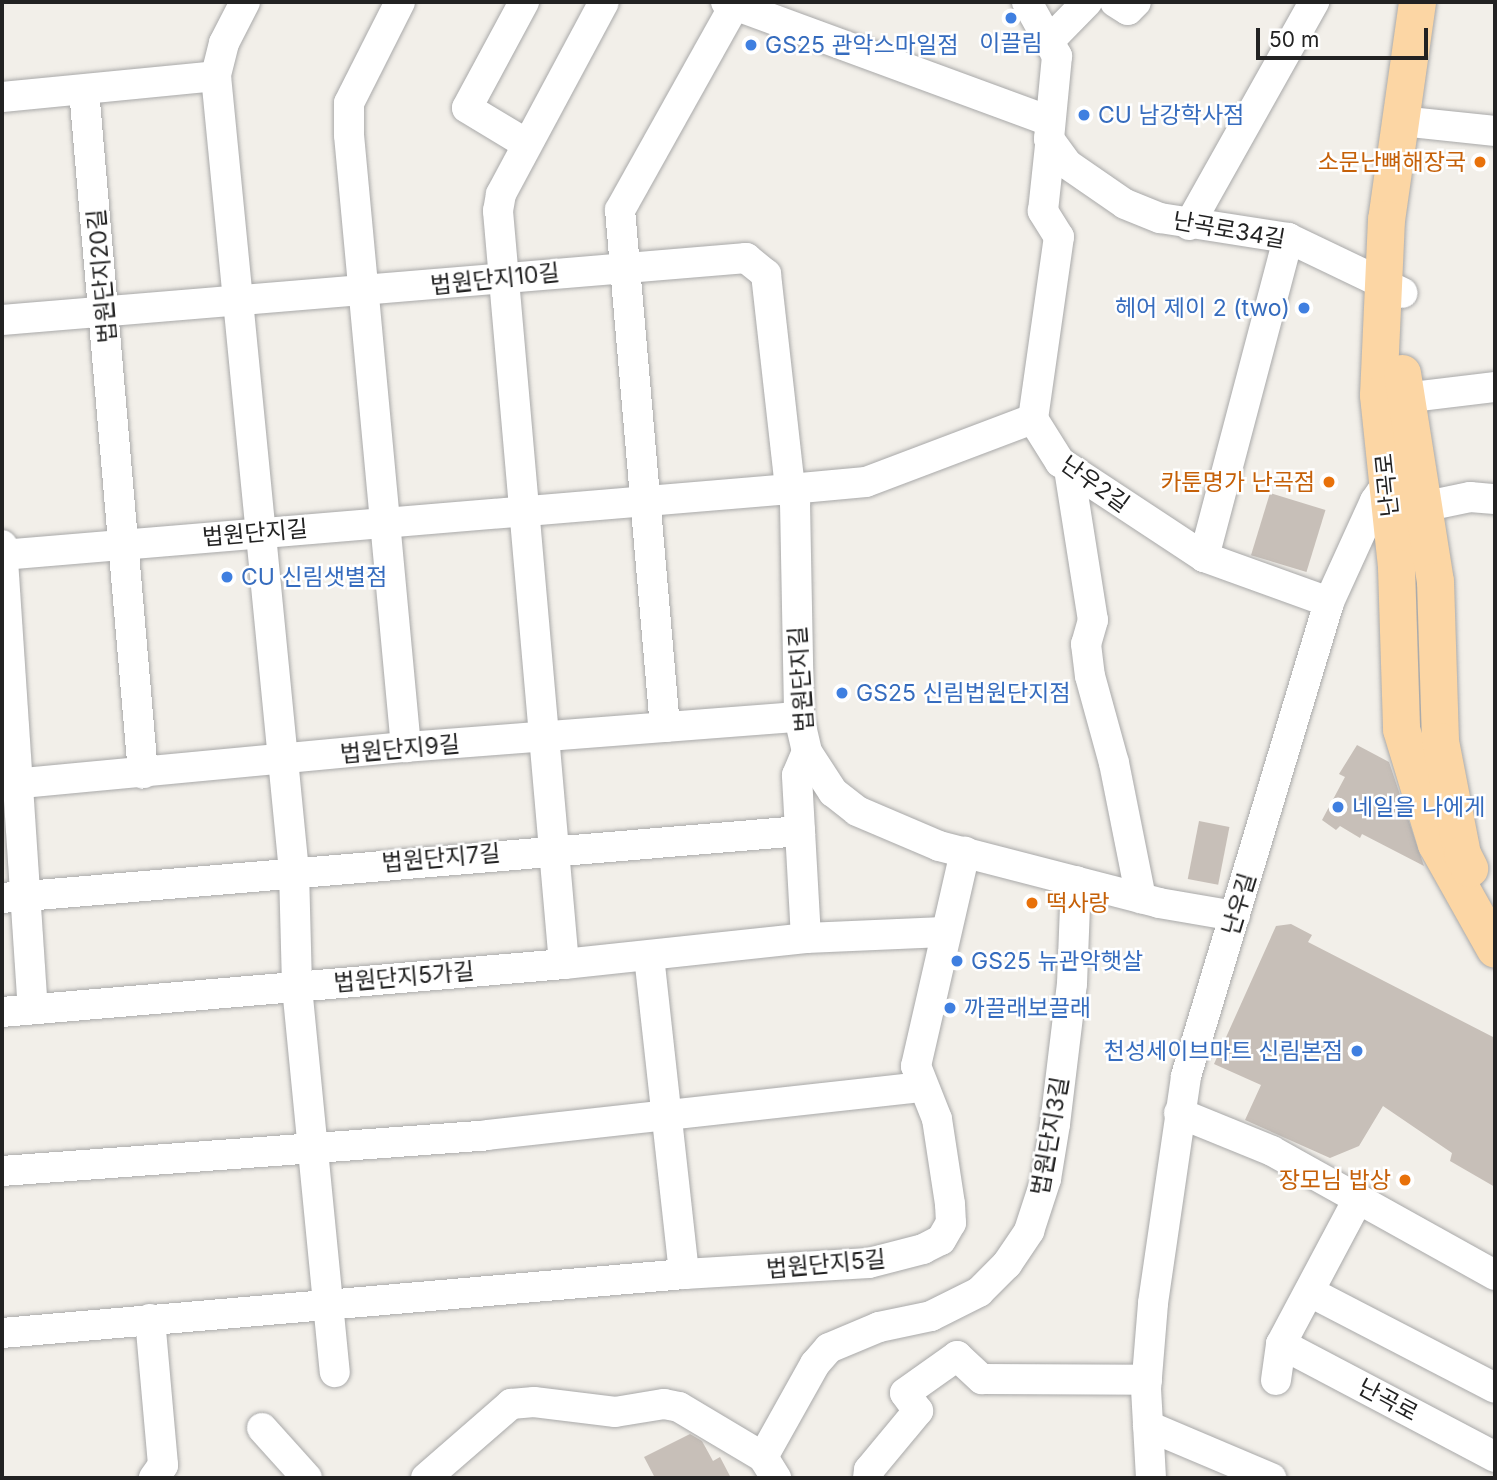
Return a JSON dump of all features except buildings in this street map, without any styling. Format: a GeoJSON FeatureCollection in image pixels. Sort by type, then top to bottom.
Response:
{"type":"FeatureCollection","features":[{"type":"Feature","properties":{"kind":"main road","name":"난곡로"},"geometry":{"type":"LineString","coordinates":[[1417,2],[1386,219],[1403,398],[1435,581],[1440,741],[1462,854],[1495,918]]}},
{"type":"Feature","properties":{"kind":"main road","name":"난곡로"},"geometry":{"type":"LineString","coordinates":[[1437,2],[1405,223],[1392,287],[1378,395],[1396,567],[1402,729],[1436,844],[1495,949]]}},
{"type":"Feature","properties":{"kind":"street"},"geometry":{"type":"LineString","coordinates":[[245,2],[224,43],[216,76],[295,871],[297,986],[335,1372]]}},
{"type":"Feature","properties":{"kind":"street"},"geometry":{"type":"LineString","coordinates":[[400,2],[349,103],[363,291],[406,747]]}},
{"type":"Feature","properties":{"kind":"street"},"geometry":{"type":"LineString","coordinates":[[524,2],[467,108],[527,144]]}},
{"type":"Feature","properties":{"kind":"street"},"geometry":{"type":"LineString","coordinates":[[564,964],[504,279],[500,194],[604,2]]}},
{"type":"Feature","properties":{"kind":"street"},"geometry":{"type":"LineString","coordinates":[[790,489],[866,482],[1033,419],[1059,237],[1043,211],[1059,70],[1057,56],[1027,2]]}},
{"type":"Feature","properties":{"kind":"street"},"geometry":{"type":"LineString","coordinates":[[1048,42],[1087,2]]}},
{"type":"Feature","properties":{"kind":"street"},"geometry":{"type":"LineString","coordinates":[[1115,2],[1128,10],[1136,2]]}},
{"type":"Feature","properties":{"kind":"street"},"geometry":{"type":"LineString","coordinates":[[1189,225],[1314,2]]}},
{"type":"Feature","properties":{"kind":"street"},"geometry":{"type":"LineString","coordinates":[[665,727],[620,210],[730,4],[1050,133]]}},
{"type":"Feature","properties":{"kind":"street"},"geometry":{"type":"LineString","coordinates":[[2,97],[216,76]]}},
{"type":"Feature","properties":{"kind":"street","name":"법원단지20길"},"geometry":{"type":"LineString","coordinates":[[85,90],[126,544]]}},
{"type":"Feature","properties":{"kind":"street"},"geometry":{"type":"LineString","coordinates":[[1419,123],[1495,131]]}},
{"type":"Feature","properties":{"kind":"street","name":"난곡로34길"},"geometry":{"type":"LineString","coordinates":[[1050,133],[1067,164],[1125,204],[1189,225],[1261,230],[1288,238],[1392,287]]}},
{"type":"Feature","properties":{"kind":"street"},"geometry":{"type":"LineString","coordinates":[[1204,556],[1288,238]]}},
{"type":"Feature","properties":{"kind":"street","name":"법원단지10길"},"geometry":{"type":"LineString","coordinates":[[2,320],[504,279],[625,265],[746,258],[762,268],[790,489]]}},
{"type":"Feature","properties":{"kind":"street"},"geometry":{"type":"LineString","coordinates":[[1403,398],[1495,387]]}},
{"type":"Feature","properties":{"kind":"street","name":"난우2길"},"geometry":{"type":"LineString","coordinates":[[1033,419],[1044,443],[1069,469],[1204,556],[1329,602]]}},
{"type":"Feature","properties":{"kind":"street","name":"난우길"},"geometry":{"type":"LineString","coordinates":[[1151,1478],[1147,1380],[1179,1113],[1186,1076],[1329,602],[1387,484],[1412,453]]}},
{"type":"Feature","properties":{"kind":"street"},"geometry":{"type":"LineString","coordinates":[[1069,469],[1093,620],[1086,644],[1090,676],[1114,763],[1141,898]]}},
{"type":"Feature","properties":{"kind":"street","name":"법원단지길"},"geometry":{"type":"LineString","coordinates":[[2,552],[261,534],[385,521],[790,489],[795,503],[799,717],[807,752],[834,792],[857,811],[965,852],[1141,898],[1235,916]]}},
{"type":"Feature","properties":{"kind":"street"},"geometry":{"type":"LineString","coordinates":[[1422,507],[1470,497],[1495,499]]}},
{"type":"Feature","properties":{"kind":"street"},"geometry":{"type":"LineString","coordinates":[[126,544],[143,773]]}},
{"type":"Feature","properties":{"kind":"street"},"geometry":{"type":"LineString","coordinates":[[2,552],[13,897],[33,1009]]}},
{"type":"Feature","properties":{"kind":"street","name":"법원단지9길"},"geometry":{"type":"LineString","coordinates":[[8,784],[284,761],[406,747],[544,739],[799,717]]}},
{"type":"Feature","properties":{"kind":"street"},"geometry":{"type":"LineString","coordinates":[[806,938],[797,775],[807,752]]}},
{"type":"Feature","properties":{"kind":"street","name":"법원단지7길"},"geometry":{"type":"LineString","coordinates":[[13,897],[553,849],[800,831]]}},
{"type":"Feature","properties":{"kind":"street","name":"법원단지5길"},"geometry":{"type":"LineString","coordinates":[[2,1333],[328,1303],[891,1260],[941,1240],[951,1223],[949,1193],[937,1119],[921,1087],[916,1066],[944,932],[965,852]]}},
{"type":"Feature","properties":{"kind":"street","name":"법원단지3길"},"geometry":{"type":"LineString","coordinates":[[766,1470],[815,1364],[830,1348],[879,1327],[931,1316],[979,1292],[1007,1264],[1029,1231],[1046,1179],[1055,1124],[1072,984],[1076,881]]}},
{"type":"Feature","properties":{"kind":"street","name":"법원단지5가길"},"geometry":{"type":"LineString","coordinates":[[2,1012],[564,964],[806,938],[944,932]]}},
{"type":"Feature","properties":{"kind":"street"},"geometry":{"type":"LineString","coordinates":[[649,956],[684,1274]]}},
{"type":"Feature","properties":{"kind":"street"},"geometry":{"type":"LineString","coordinates":[[2,1171],[313,1149],[921,1087]]}},
{"type":"Feature","properties":{"kind":"street"},"geometry":{"type":"LineString","coordinates":[[1179,1113],[1272,1152],[1495,1275]]}},
{"type":"Feature","properties":{"kind":"street"},"geometry":{"type":"LineString","coordinates":[[1276,1380],[1281,1344],[1357,1201]]}},
{"type":"Feature","properties":{"kind":"street"},"geometry":{"type":"LineString","coordinates":[[1310,1292],[1495,1388]]}},
{"type":"Feature","properties":{"kind":"street"},"geometry":{"type":"LineString","coordinates":[[150,1319],[163,1465],[154,1478]]}},
{"type":"Feature","properties":{"kind":"street","name":"난곡로"},"geometry":{"type":"LineString","coordinates":[[1281,1344],[1495,1457]]}},
{"type":"Feature","properties":{"kind":"street"},"geometry":{"type":"LineString","coordinates":[[868,1478],[869,1470],[918,1411],[905,1393],[957,1356],[982,1379],[1147,1380]]}},
{"type":"Feature","properties":{"kind":"street"},"geometry":{"type":"LineString","coordinates":[[445,1472],[511,1404],[534,1402],[615,1412],[664,1404],[679,1407],[766,1470]]}},
{"type":"Feature","properties":{"kind":"street"},"geometry":{"type":"LineString","coordinates":[[1148,1426],[1271,1478]]}},
{"type":"Feature","properties":{"kind":"street"},"geometry":{"type":"LineString","coordinates":[[262,1428],[307,1478]]}},
{"type":"Feature","properties":{"kind":"place","name":"이끌림"},"geometry":{"type":"Point","coordinates":[1011,18]}},
{"type":"Feature","properties":{"kind":"place","name":"GS25 관악스마일점"},"geometry":{"type":"Point","coordinates":[751,45]}},
{"type":"Feature","properties":{"kind":"place","name":"CU 남강학사점"},"geometry":{"type":"Point","coordinates":[1084,115]}},
{"type":"Feature","properties":{"kind":"place","name":"소문난뼈해장국"},"geometry":{"type":"Point","coordinates":[1480,162]}},
{"type":"Feature","properties":{"kind":"place","name":"헤어 제이 2 (two)"},"geometry":{"type":"Point","coordinates":[1304,308]}},
{"type":"Feature","properties":{"kind":"place","name":"카툰명가 난곡점"},"geometry":{"type":"Point","coordinates":[1329,482]}},
{"type":"Feature","properties":{"kind":"place","name":"CU 신림샛별점"},"geometry":{"type":"Point","coordinates":[227,577]}},
{"type":"Feature","properties":{"kind":"place","name":"GS25 신림법원단지점"},"geometry":{"type":"Point","coordinates":[842,693]}},
{"type":"Feature","properties":{"kind":"place","name":"네일을 나에게"},"geometry":{"type":"Point","coordinates":[1338,807]}},
{"type":"Feature","properties":{"kind":"place","name":"떡사랑"},"geometry":{"type":"Point","coordinates":[1032,903]}},
{"type":"Feature","properties":{"kind":"place","name":"GS25 뉴관악햇살"},"geometry":{"type":"Point","coordinates":[957,961]}},
{"type":"Feature","properties":{"kind":"place","name":"까끌래보끌래"},"geometry":{"type":"Point","coordinates":[950,1008]}},
{"type":"Feature","properties":{"kind":"place","name":"천성세이브마트 신림본점"},"geometry":{"type":"Point","coordinates":[1357,1051]}},
{"type":"Feature","properties":{"kind":"place","name":"장모님 밥상"},"geometry":{"type":"Point","coordinates":[1405,1180]}}]}
